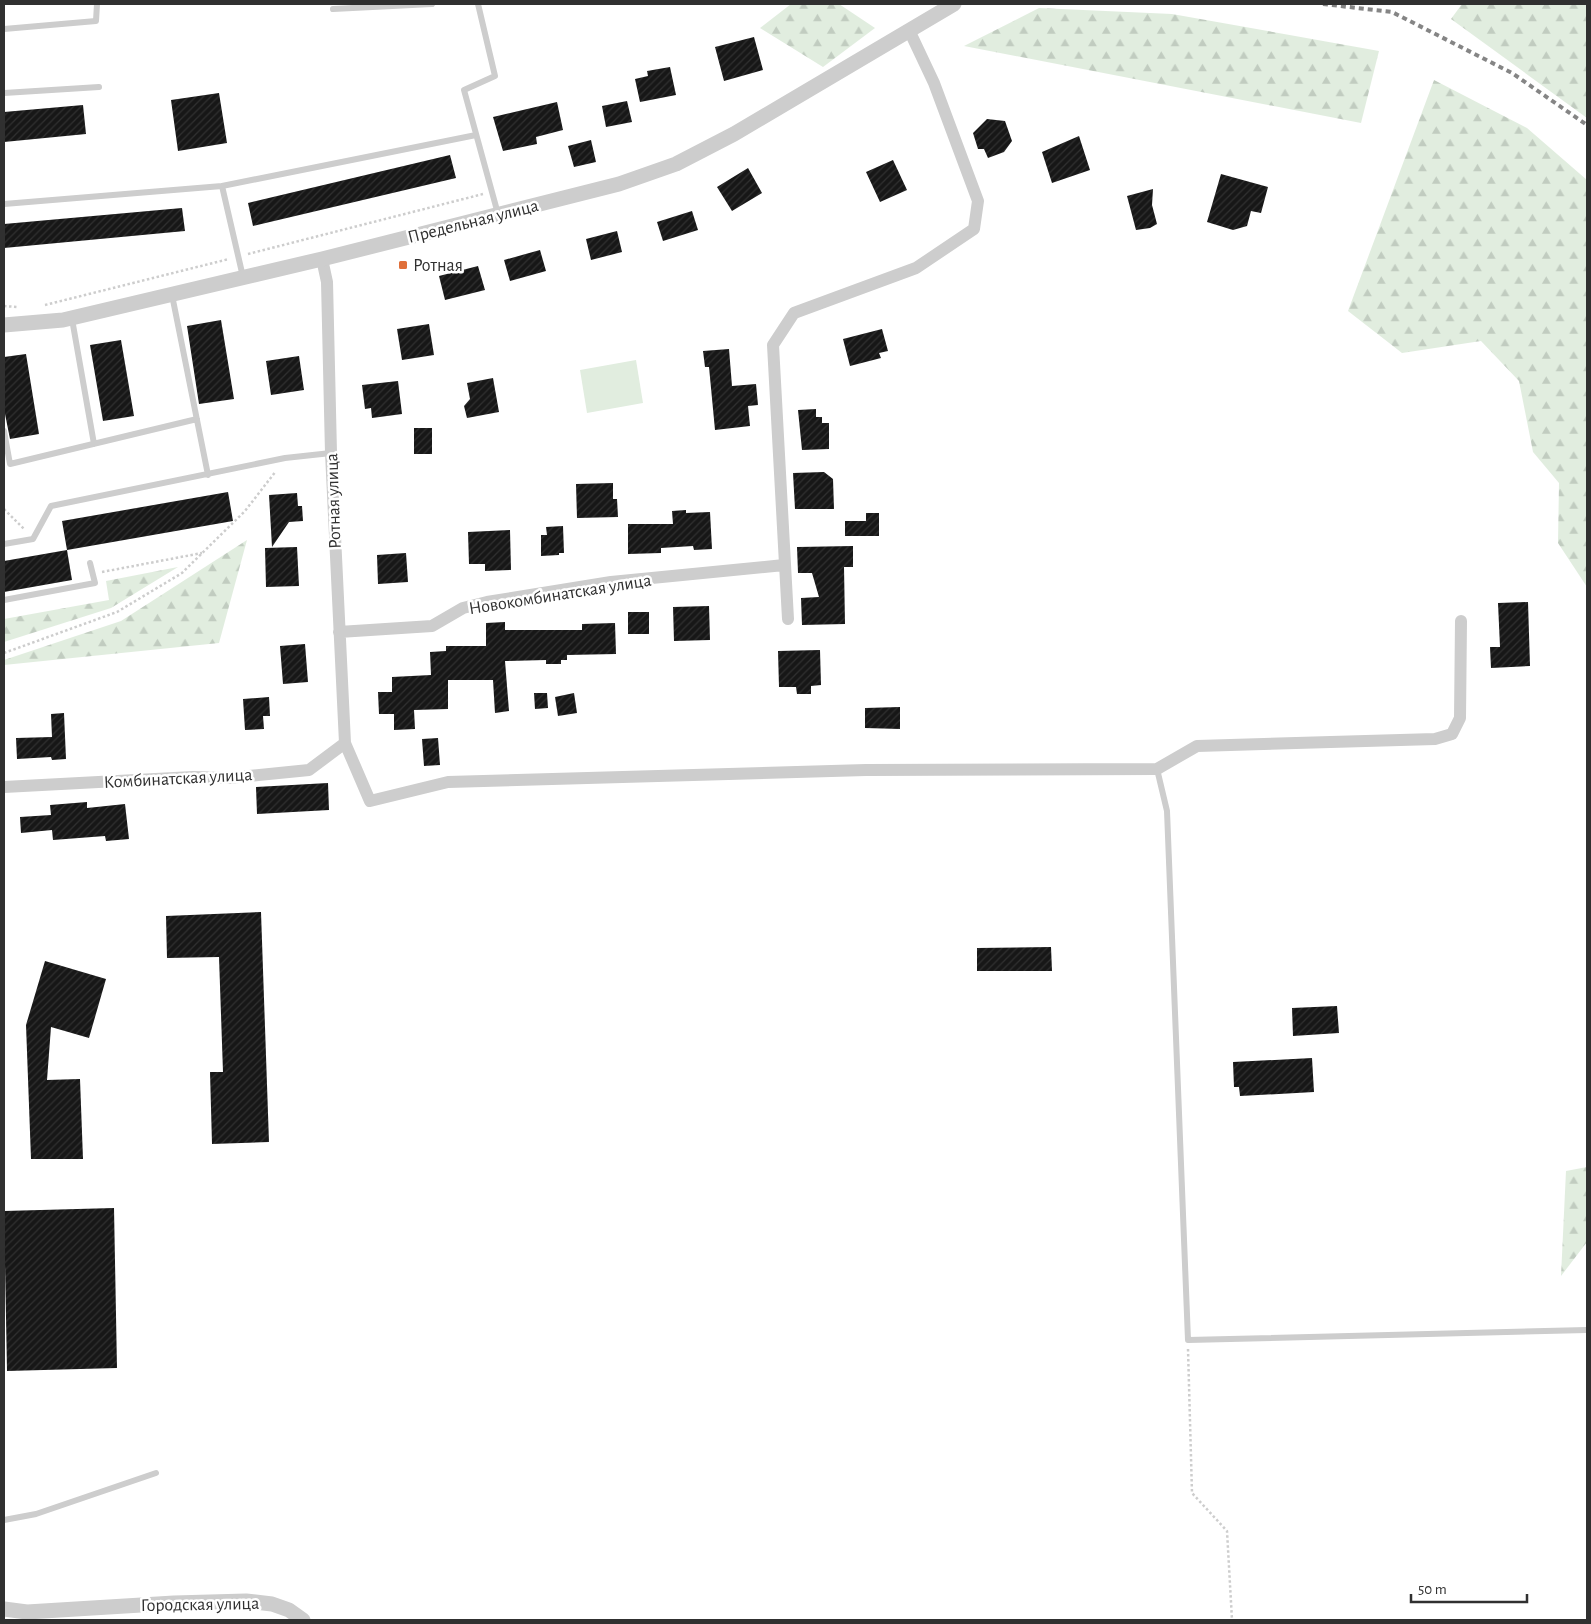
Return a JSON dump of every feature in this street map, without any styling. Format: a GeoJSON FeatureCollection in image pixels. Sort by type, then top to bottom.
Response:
{"type":"FeatureCollection","features":[{"type":"Feature","properties":{"kind":"street","name":"Предельная улица"},"geometry":{"type":"LineString","coordinates":[[4,325],[43,323],[72,318],[322,259],[619,184],[676,164],[734,134],[954,4]]}},
{"type":"Feature","properties":{"kind":"street"},"geometry":{"type":"LineString","coordinates":[[788,619],[773,345],[794,313],[916,268],[974,229],[978,201],[934,83],[909,30]]}},
{"type":"Feature","properties":{"kind":"street","name":"Ротная улица"},"geometry":{"type":"LineString","coordinates":[[322,259],[327,282],[331,453],[345,743]]}},
{"type":"Feature","properties":{"kind":"street","name":"Новокомбинатская улица"},"geometry":{"type":"LineString","coordinates":[[339,632],[432,626],[463,608],[487,602],[611,582],[784,565]]}},
{"type":"Feature","properties":{"kind":"street"},"geometry":{"type":"LineString","coordinates":[[345,743],[370,801],[448,782],[866,770],[1157,769],[1197,746],[1435,739],[1452,734],[1460,718],[1461,621]]}},
{"type":"Feature","properties":{"kind":"street","name":"Комбинатская улица"},"geometry":{"type":"LineString","coordinates":[[4,787],[193,777],[228,778],[309,770],[345,743]]}},
{"type":"Feature","properties":{"kind":"street","name":"Городская улица"},"geometry":{"type":"LineString","coordinates":[[4,1609],[26,1612],[174,1603],[246,1601],[281,1607],[303,1620]]}},
{"type":"Feature","properties":{"kind":"lane"},"geometry":{"type":"LineString","coordinates":[[4,29],[96,21],[97,4]]}},
{"type":"Feature","properties":{"kind":"lane"},"geometry":{"type":"LineString","coordinates":[[333,9],[432,4]]}},
{"type":"Feature","properties":{"kind":"lane"},"geometry":{"type":"LineString","coordinates":[[478,4],[495,76],[464,90],[498,215]]}},
{"type":"Feature","properties":{"kind":"lane"},"geometry":{"type":"LineString","coordinates":[[4,93],[99,88]]}},
{"type":"Feature","properties":{"kind":"lane"},"geometry":{"type":"LineString","coordinates":[[4,204],[222,186],[476,135]]}},
{"type":"Feature","properties":{"kind":"lane"},"geometry":{"type":"LineString","coordinates":[[222,186],[243,277]]}},
{"type":"Feature","properties":{"kind":"lane"},"geometry":{"type":"LineString","coordinates":[[171,294],[208,475]]}},
{"type":"Feature","properties":{"kind":"lane"},"geometry":{"type":"LineString","coordinates":[[72,318],[94,444]]}},
{"type":"Feature","properties":{"kind":"lane"},"geometry":{"type":"LineString","coordinates":[[4,431],[10,464],[197,420]]}},
{"type":"Feature","properties":{"kind":"lane"},"geometry":{"type":"LineString","coordinates":[[4,544],[33,539],[51,506],[285,458],[331,453]]}},
{"type":"Feature","properties":{"kind":"lane"},"geometry":{"type":"LineString","coordinates":[[4,600],[95,583],[90,563]]}},
{"type":"Feature","properties":{"kind":"lane"},"geometry":{"type":"LineString","coordinates":[[1157,769],[1167,811],[1188,1340],[1587,1330]]}},
{"type":"Feature","properties":{"kind":"lane"},"geometry":{"type":"LineString","coordinates":[[4,1520],[36,1514],[97,1491],[156,1473]]}},
{"type":"Feature","properties":{"kind":"path"},"geometry":{"type":"LineString","coordinates":[[4,653],[118,612],[182,573],[245,511],[285,458]]}},
{"type":"Feature","properties":{"kind":"path"},"geometry":{"type":"LineString","coordinates":[[4,509],[33,539]]}},
{"type":"Feature","properties":{"kind":"path"},"geometry":{"type":"LineString","coordinates":[[93,573],[204,553]]}},
{"type":"Feature","properties":{"kind":"path"},"geometry":{"type":"LineString","coordinates":[[1188,1340],[1192,1492],[1227,1531],[1232,1620]]}},
{"type":"Feature","properties":{"kind":"green space"},"geometry":{"type":"Polygon","coordinates":[[[791,4],[839,4],[875,28],[823,67],[760,28],[791,4]]]}},
{"type":"Feature","properties":{"kind":"green space"},"geometry":{"type":"Polygon","coordinates":[[[1462,4],[1587,4],[1587,118],[1451,19],[1462,4]]]}},
{"type":"Feature","properties":{"kind":"green space"},"geometry":{"type":"Polygon","coordinates":[[[1039,8],[1172,14],[1379,51],[1361,123],[964,46],[1039,8]]]}},
{"type":"Feature","properties":{"kind":"green space"},"geometry":{"type":"Polygon","coordinates":[[[1434,80],[1527,128],[1587,180],[1587,587],[1558,543],[1559,483],[1533,452],[1519,381],[1481,341],[1402,353],[1348,311],[1434,80]]]}},
{"type":"Feature","properties":{"kind":"green space"},"geometry":{"type":"Polygon","coordinates":[[[636,360],[643,403],[587,413],[580,370],[636,360]]]}},
{"type":"Feature","properties":{"kind":"green space"},"geometry":{"type":"Polygon","coordinates":[[[247,540],[219,643],[4,665],[4,660],[121,621],[247,540]]]}},
{"type":"Feature","properties":{"kind":"green space"},"geometry":{"type":"Polygon","coordinates":[[[178,567],[111,608],[4,642],[4,619],[109,600],[106,581],[178,567]]]}},
{"type":"Feature","properties":{"kind":"green space"},"geometry":{"type":"Polygon","coordinates":[[[1587,1167],[1587,1242],[1561,1276],[1566,1171],[1587,1167]]]}},
{"type":"Feature","properties":{"kind":"building"},"geometry":{"type":"Polygon","coordinates":[[[754,37],[763,70],[724,81],[715,47],[754,37]]]}},
{"type":"Feature","properties":{"kind":"building"},"geometry":{"type":"Polygon","coordinates":[[[670,67],[676,95],[640,102],[635,79],[648,76],[647,71],[670,67]]]}},
{"type":"Feature","properties":{"kind":"building"},"geometry":{"type":"Polygon","coordinates":[[[219,93],[227,143],[178,151],[171,100],[219,93]]]}},
{"type":"Feature","properties":{"kind":"building"},"geometry":{"type":"Polygon","coordinates":[[[627,101],[632,122],[606,127],[602,106],[627,101]]]}},
{"type":"Feature","properties":{"kind":"building"},"geometry":{"type":"Polygon","coordinates":[[[557,102],[563,130],[536,137],[537,144],[503,151],[493,117],[557,102]]]}},
{"type":"Feature","properties":{"kind":"building"},"geometry":{"type":"Polygon","coordinates":[[[83,105],[86,134],[4,142],[4,112],[83,105]]]}},
{"type":"Feature","properties":{"kind":"building"},"geometry":{"type":"Polygon","coordinates":[[[987,119],[1005,121],[1012,141],[1004,152],[988,158],[984,149],[978,149],[973,133],[987,119]]]}},
{"type":"Feature","properties":{"kind":"building"},"geometry":{"type":"Polygon","coordinates":[[[1079,136],[1090,170],[1052,183],[1042,152],[1079,136]]]}},
{"type":"Feature","properties":{"kind":"building"},"geometry":{"type":"Polygon","coordinates":[[[591,140],[596,162],[574,167],[568,146],[591,140]]]}},
{"type":"Feature","properties":{"kind":"building"},"geometry":{"type":"Polygon","coordinates":[[[450,155],[456,178],[253,226],[248,203],[450,155]]]}},
{"type":"Feature","properties":{"kind":"building"},"geometry":{"type":"Polygon","coordinates":[[[893,160],[907,190],[880,202],[866,172],[893,160]]]}},
{"type":"Feature","properties":{"kind":"building"},"geometry":{"type":"Polygon","coordinates":[[[748,168],[762,193],[732,211],[717,187],[748,168]]]}},
{"type":"Feature","properties":{"kind":"building"},"geometry":{"type":"Polygon","coordinates":[[[1221,174],[1268,187],[1261,213],[1251,211],[1247,226],[1233,230],[1207,222],[1221,174]]]}},
{"type":"Feature","properties":{"kind":"building"},"geometry":{"type":"Polygon","coordinates":[[[1153,189],[1152,205],[1157,224],[1150,228],[1136,230],[1127,196],[1153,189]]]}},
{"type":"Feature","properties":{"kind":"building"},"geometry":{"type":"Polygon","coordinates":[[[182,208],[185,231],[4,248],[4,224],[182,208]]]}},
{"type":"Feature","properties":{"kind":"building"},"geometry":{"type":"Polygon","coordinates":[[[692,211],[698,230],[663,241],[657,222],[692,211]]]}},
{"type":"Feature","properties":{"kind":"building"},"geometry":{"type":"Polygon","coordinates":[[[617,231],[622,252],[591,260],[586,239],[617,231]]]}},
{"type":"Feature","properties":{"kind":"building"},"geometry":{"type":"Polygon","coordinates":[[[540,250],[546,271],[510,281],[504,260],[540,250]]]}},
{"type":"Feature","properties":{"kind":"building"},"geometry":{"type":"Polygon","coordinates":[[[478,266],[485,290],[445,300],[439,276],[478,266]]]}},
{"type":"Feature","properties":{"kind":"building"},"geometry":{"type":"Polygon","coordinates":[[[221,320],[234,399],[199,404],[187,326],[221,320]]]}},
{"type":"Feature","properties":{"kind":"building"},"geometry":{"type":"Polygon","coordinates":[[[429,324],[434,355],[402,360],[397,329],[429,324]]]}},
{"type":"Feature","properties":{"kind":"building"},"geometry":{"type":"Polygon","coordinates":[[[882,329],[888,351],[879,353],[881,358],[850,366],[843,339],[882,329]]]}},
{"type":"Feature","properties":{"kind":"building"},"geometry":{"type":"Polygon","coordinates":[[[121,340],[134,416],[103,421],[90,345],[121,340]]]}},
{"type":"Feature","properties":{"kind":"building"},"geometry":{"type":"Polygon","coordinates":[[[729,349],[732,386],[756,384],[758,405],[748,406],[750,426],[715,430],[709,367],[705,367],[703,351],[729,349]]]}},
{"type":"Feature","properties":{"kind":"building"},"geometry":{"type":"Polygon","coordinates":[[[26,354],[39,434],[10,439],[4,409],[4,357],[26,354]]]}},
{"type":"Feature","properties":{"kind":"building"},"geometry":{"type":"Polygon","coordinates":[[[299,356],[304,390],[271,395],[266,361],[299,356]]]}},
{"type":"Feature","properties":{"kind":"building"},"geometry":{"type":"Polygon","coordinates":[[[493,378],[499,412],[467,418],[464,406],[470,399],[467,383],[493,378]]]}},
{"type":"Feature","properties":{"kind":"building"},"geometry":{"type":"Polygon","coordinates":[[[398,381],[402,414],[372,418],[371,408],[365,409],[362,385],[398,381]]]}},
{"type":"Feature","properties":{"kind":"building"},"geometry":{"type":"Polygon","coordinates":[[[816,409],[816,417],[822,417],[822,423],[829,423],[829,449],[802,450],[798,410],[816,409]]]}},
{"type":"Feature","properties":{"kind":"building"},"geometry":{"type":"Polygon","coordinates":[[[414,428],[432,428],[432,454],[414,454],[414,428]]]}},
{"type":"Feature","properties":{"kind":"building"},"geometry":{"type":"Polygon","coordinates":[[[824,472],[833,479],[834,509],[795,509],[793,473],[824,472]]]}},
{"type":"Feature","properties":{"kind":"building"},"geometry":{"type":"Polygon","coordinates":[[[613,483],[613,499],[617,499],[618,517],[577,518],[576,484],[613,483]]]}},
{"type":"Feature","properties":{"kind":"building"},"geometry":{"type":"Polygon","coordinates":[[[228,492],[233,521],[67,550],[62,521],[228,492]]]}},
{"type":"Feature","properties":{"kind":"building"},"geometry":{"type":"Polygon","coordinates":[[[297,493],[298,506],[302,506],[303,521],[289,522],[272,547],[269,495],[297,493]]]}},
{"type":"Feature","properties":{"kind":"building"},"geometry":{"type":"Polygon","coordinates":[[[686,510],[686,513],[710,512],[712,549],[694,550],[693,546],[661,548],[661,553],[628,554],[628,524],[673,524],[672,511],[686,510]]]}},
{"type":"Feature","properties":{"kind":"building"},"geometry":{"type":"Polygon","coordinates":[[[866,513],[879,513],[879,536],[845,536],[845,521],[866,521],[866,513]]]}},
{"type":"Feature","properties":{"kind":"building"},"geometry":{"type":"Polygon","coordinates":[[[563,526],[564,553],[541,556],[541,535],[547,535],[546,527],[563,526]]]}},
{"type":"Feature","properties":{"kind":"building"},"geometry":{"type":"Polygon","coordinates":[[[510,530],[511,570],[485,571],[485,564],[469,564],[468,532],[510,530]]]}},
{"type":"Feature","properties":{"kind":"building"},"geometry":{"type":"Polygon","coordinates":[[[853,546],[853,567],[844,567],[845,624],[802,625],[801,598],[819,597],[812,573],[798,573],[797,547],[853,546]]]}},
{"type":"Feature","properties":{"kind":"building"},"geometry":{"type":"Polygon","coordinates":[[[297,547],[299,586],[266,587],[265,548],[297,547]]]}},
{"type":"Feature","properties":{"kind":"building"},"geometry":{"type":"Polygon","coordinates":[[[67,550],[72,580],[4,592],[4,561],[67,550]]]}},
{"type":"Feature","properties":{"kind":"building"},"geometry":{"type":"Polygon","coordinates":[[[406,553],[408,582],[378,584],[377,555],[406,553]]]}},
{"type":"Feature","properties":{"kind":"building"},"geometry":{"type":"Polygon","coordinates":[[[1528,602],[1530,666],[1491,668],[1490,647],[1500,647],[1498,603],[1528,602]]]}},
{"type":"Feature","properties":{"kind":"building"},"geometry":{"type":"Polygon","coordinates":[[[709,606],[710,640],[674,641],[673,607],[709,606]]]}},
{"type":"Feature","properties":{"kind":"building"},"geometry":{"type":"Polygon","coordinates":[[[628,612],[649,612],[649,634],[628,634],[628,612]]]}},
{"type":"Feature","properties":{"kind":"building"},"geometry":{"type":"Polygon","coordinates":[[[505,622],[505,630],[582,630],[582,624],[615,623],[616,654],[567,655],[567,660],[561,660],[561,664],[546,664],[546,660],[505,661],[509,711],[495,713],[493,680],[448,680],[448,709],[414,710],[415,729],[394,730],[394,714],[379,714],[378,692],[392,692],[392,677],[431,675],[430,652],[446,651],[446,646],[486,646],[486,623],[505,622]]]}},
{"type":"Feature","properties":{"kind":"building"},"geometry":{"type":"Polygon","coordinates":[[[305,644],[308,682],[283,684],[280,646],[305,644]]]}},
{"type":"Feature","properties":{"kind":"building"},"geometry":{"type":"Polygon","coordinates":[[[820,650],[821,685],[811,686],[811,694],[797,694],[796,687],[779,687],[778,651],[820,650]]]}},
{"type":"Feature","properties":{"kind":"building"},"geometry":{"type":"Polygon","coordinates":[[[534,693],[547,693],[548,708],[535,709],[534,693]]]}},
{"type":"Feature","properties":{"kind":"building"},"geometry":{"type":"Polygon","coordinates":[[[574,693],[577,713],[558,716],[555,697],[574,693]]]}},
{"type":"Feature","properties":{"kind":"building"},"geometry":{"type":"Polygon","coordinates":[[[269,697],[270,716],[263,716],[264,729],[245,730],[243,699],[269,697]]]}},
{"type":"Feature","properties":{"kind":"building"},"geometry":{"type":"Polygon","coordinates":[[[900,707],[900,729],[865,728],[865,708],[900,707]]]}},
{"type":"Feature","properties":{"kind":"building"},"geometry":{"type":"Polygon","coordinates":[[[64,713],[66,759],[52,760],[51,757],[17,759],[16,738],[52,737],[51,714],[64,713]]]}},
{"type":"Feature","properties":{"kind":"building"},"geometry":{"type":"Polygon","coordinates":[[[438,738],[440,765],[424,766],[422,739],[438,738]]]}},
{"type":"Feature","properties":{"kind":"building"},"geometry":{"type":"Polygon","coordinates":[[[328,783],[329,810],[257,814],[256,787],[328,783]]]}},
{"type":"Feature","properties":{"kind":"building"},"geometry":{"type":"Polygon","coordinates":[[[87,802],[87,808],[125,804],[129,839],[106,841],[105,836],[53,840],[52,830],[21,833],[20,817],[51,815],[50,805],[87,802]]]}},
{"type":"Feature","properties":{"kind":"building"},"geometry":{"type":"Polygon","coordinates":[[[261,912],[269,1142],[212,1144],[210,1072],[223,1072],[219,957],[167,958],[166,916],[261,912]]]}},
{"type":"Feature","properties":{"kind":"building"},"geometry":{"type":"Polygon","coordinates":[[[1051,947],[1052,971],[977,971],[977,948],[1051,947]]]}},
{"type":"Feature","properties":{"kind":"building"},"geometry":{"type":"Polygon","coordinates":[[[45,961],[106,979],[89,1038],[51,1027],[47,1080],[80,1079],[83,1159],[31,1159],[26,1025],[45,961]]]}},
{"type":"Feature","properties":{"kind":"building"},"geometry":{"type":"Polygon","coordinates":[[[1337,1006],[1339,1033],[1293,1036],[1292,1008],[1337,1006]]]}},
{"type":"Feature","properties":{"kind":"building"},"geometry":{"type":"Polygon","coordinates":[[[1312,1058],[1314,1092],[1240,1096],[1239,1087],[1234,1087],[1233,1062],[1312,1058]]]}},
{"type":"Feature","properties":{"kind":"building"},"geometry":{"type":"Polygon","coordinates":[[[114,1208],[117,1368],[7,1371],[4,1211],[114,1208]]]}},
{"type":"Feature","properties":{"kind":"railway"},"geometry":{"type":"LineString","coordinates":[[1323,4],[1392,12],[1512,73],[1587,125]]}},
{"type":"Feature","properties":{"kind":"place","name":"Ротная"},"geometry":{"type":"Point","coordinates":[403,265]}}]}
